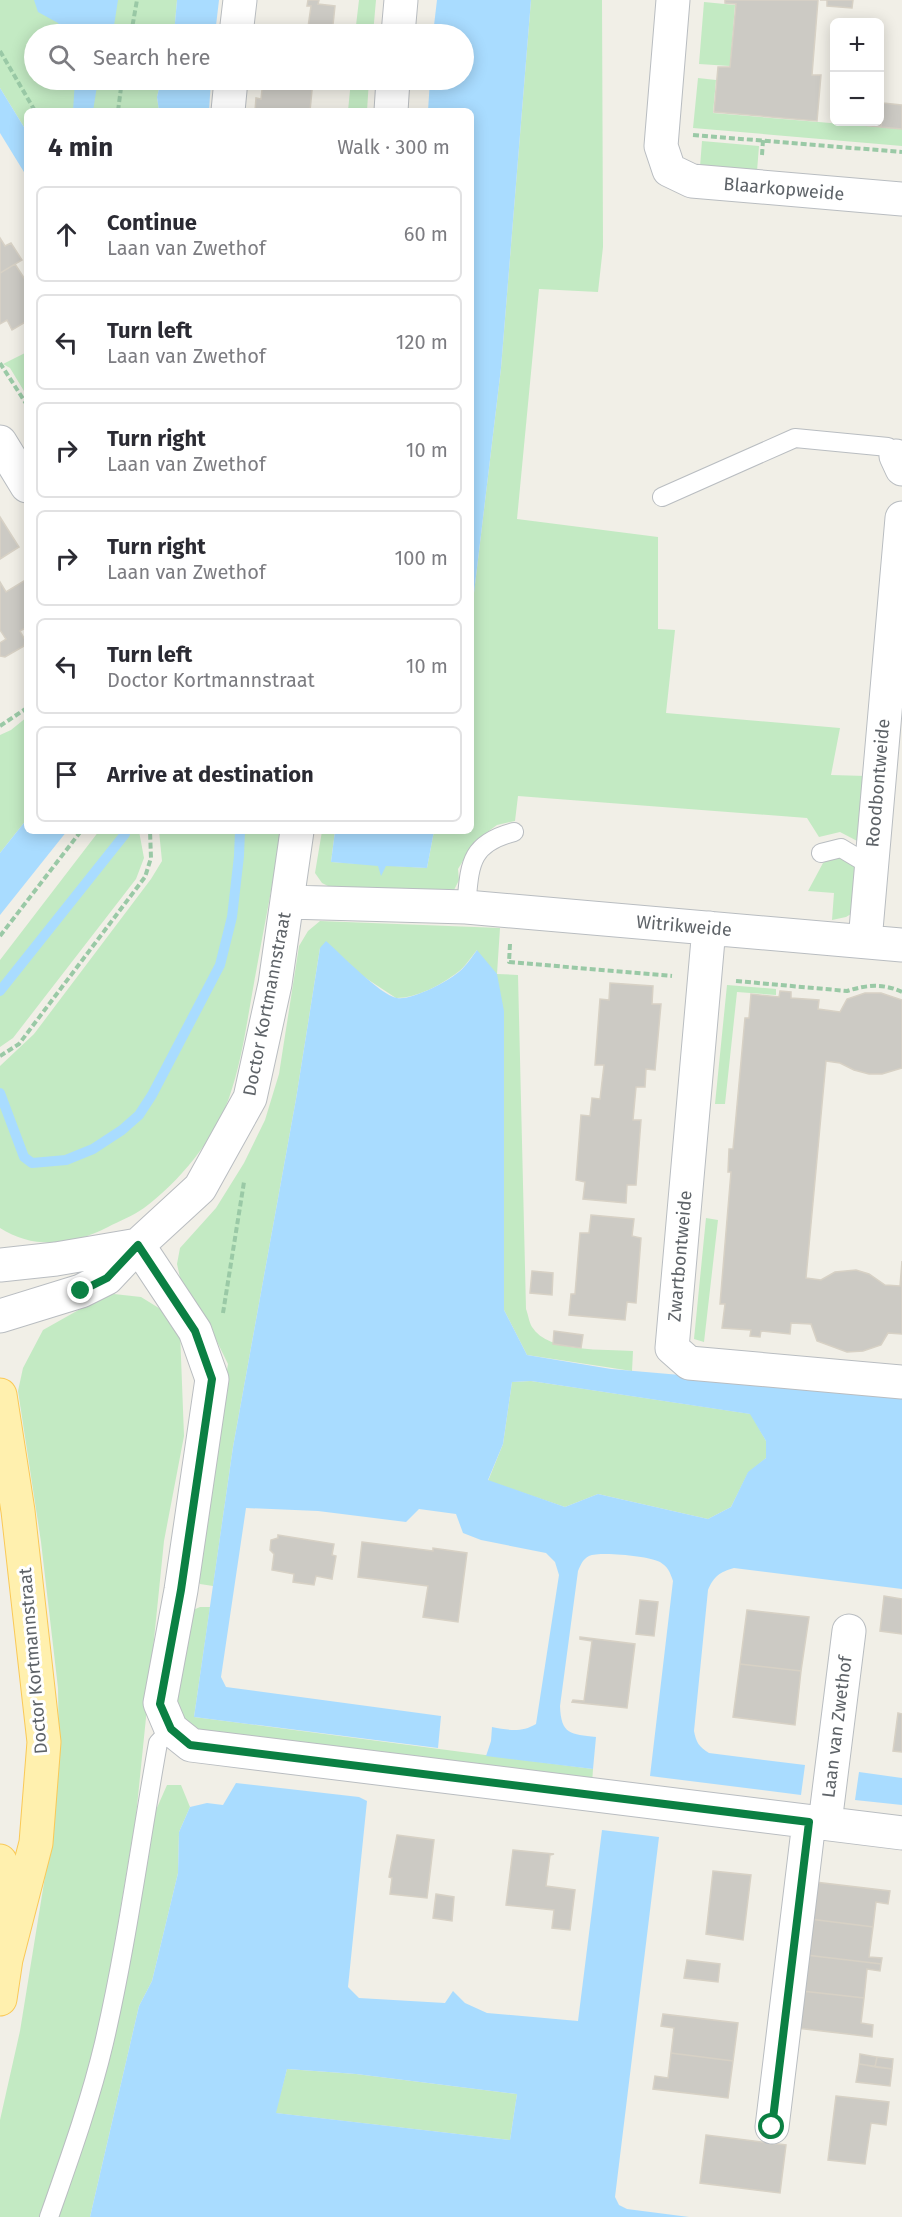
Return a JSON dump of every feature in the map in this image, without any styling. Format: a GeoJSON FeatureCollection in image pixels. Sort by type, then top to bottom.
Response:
{"type":"FeatureCollection","features":[{"type":"Feature","properties":{"kind":"main road","name":"Doctor Kortmannstraat"},"geometry":{"type":"LineString","coordinates":[[0,1395],[18,1511],[44,1742],[36,1843],[6,1959],[0,1999]]}},
{"type":"Feature","properties":{"kind":"main road","name":"Doctor Kortmannstraat"},"geometry":{"type":"LineString","coordinates":[[0,1861],[6,1959]]}},
{"type":"Feature","properties":{"kind":"street"},"geometry":{"type":"LineString","coordinates":[[237,24],[240,0]]}},
{"type":"Feature","properties":{"kind":"street"},"geometry":{"type":"LineString","coordinates":[[399,24],[401,0]]}},
{"type":"Feature","properties":{"kind":"street","name":"Blaarkopweide"},"geometry":{"type":"LineString","coordinates":[[673,0],[661,146],[669,170],[692,182],[902,200]]}},
{"type":"Feature","properties":{"kind":"street"},"geometry":{"type":"LineString","coordinates":[[228,108],[230,90]]}},
{"type":"Feature","properties":{"kind":"street"},"geometry":{"type":"LineString","coordinates":[[391,108],[392,90]]}},
{"type":"Feature","properties":{"kind":"street"},"geometry":{"type":"LineString","coordinates":[[0,442],[24,478]]}},
{"type":"Feature","properties":{"kind":"street","name":"Roodbontweide"},"geometry":{"type":"LineString","coordinates":[[865,941],[902,518]]}},
{"type":"Feature","properties":{"kind":"street","name":"Doctor Kortmannstraat"},"geometry":{"type":"LineString","coordinates":[[0,1316],[81,1291],[107,1278],[138,1245],[200,1188],[250,1098],[275,984],[297,834]]}},
{"type":"Feature","properties":{"kind":"street","name":"Witrikweide"},"geometry":{"type":"LineString","coordinates":[[288,902],[466,907],[902,945]]}},
{"type":"Feature","properties":{"kind":"street","name":"Zwartbontweide"},"geometry":{"type":"LineString","coordinates":[[710,928],[672,1348],[689,1363],[902,1382]]}},
{"type":"Feature","properties":{"kind":"street"},"geometry":{"type":"LineString","coordinates":[[0,1265],[56,1259],[138,1245],[195,1331],[212,1379],[181,1590],[160,1704],[171,1729]]}},
{"type":"Feature","properties":{"kind":"street","name":"Laan van Zwethof"},"geometry":{"type":"LineString","coordinates":[[772,2127],[817,1823],[849,1631]]}},
{"type":"Feature","properties":{"kind":"street","name":"Laan van Zwethof"},"geometry":{"type":"LineString","coordinates":[[171,1729],[190,1745],[902,1833]]}},
{"type":"Feature","properties":{"kind":"lane"},"geometry":{"type":"LineString","coordinates":[[662,497],[795,438],[888,447],[899,463]]}},
{"type":"Feature","properties":{"kind":"lane"},"geometry":{"type":"LineString","coordinates":[[466,907],[471,864],[482,847],[503,835],[514,832]]}},
{"type":"Feature","properties":{"kind":"lane"},"geometry":{"type":"LineString","coordinates":[[821,853],[841,848],[871,866]]}},
{"type":"Feature","properties":{"kind":"lane"},"geometry":{"type":"LineString","coordinates":[[48,2217],[74,2145],[103,2044],[126,1933],[158,1743],[171,1729]]}},
{"type":"Feature","properties":{"kind":"path"},"geometry":{"type":"LineString","coordinates":[[133,24],[137,0]]}},
{"type":"Feature","properties":{"kind":"path"},"geometry":{"type":"LineString","coordinates":[[0,51],[32,108]]}},
{"type":"Feature","properties":{"kind":"path"},"geometry":{"type":"LineString","coordinates":[[118,108],[121,90]]}},
{"type":"Feature","properties":{"kind":"path"},"geometry":{"type":"LineString","coordinates":[[684,134],[902,152]]}},
{"type":"Feature","properties":{"kind":"path"},"geometry":{"type":"LineString","coordinates":[[0,363],[24,400]]}},
{"type":"Feature","properties":{"kind":"path"},"geometry":{"type":"LineString","coordinates":[[0,726],[24,710]]}},
{"type":"Feature","properties":{"kind":"path"},"geometry":{"type":"LineString","coordinates":[[0,936],[79,834]]}},
{"type":"Feature","properties":{"kind":"path"},"geometry":{"type":"LineString","coordinates":[[0,1056],[19,1044],[145,877],[151,858],[150,834]]}},
{"type":"Feature","properties":{"kind":"path"},"geometry":{"type":"LineString","coordinates":[[222,1323],[245,1176]]}},
{"type":"Feature","properties":{"kind":"green space"},"geometry":{"type":"Polygon","coordinates":[[[0,0],[177,0],[175,24],[24,24],[24,90],[159,90],[159,108],[24,108],[24,127],[0,88],[0,0]]]}},
{"type":"Feature","properties":{"kind":"green space"},"geometry":{"type":"Polygon","coordinates":[[[359,0],[376,0],[374,24],[356,24],[359,0]]]}},
{"type":"Feature","properties":{"kind":"green space"},"geometry":{"type":"Polygon","coordinates":[[[531,0],[602,0],[603,247],[598,292],[539,289],[517,519],[658,537],[658,629],[675,630],[666,713],[840,728],[831,775],[866,776],[861,843],[840,832],[819,837],[807,818],[518,796],[515,821],[497,825],[475,841],[458,869],[459,880],[453,892],[328,886],[322,883],[315,873],[322,834],[335,834],[331,862],[427,868],[433,834],[474,834],[474,593],[501,368],[531,0]]]}},
{"type":"Feature","properties":{"kind":"green space"},"geometry":{"type":"Polygon","coordinates":[[[704,2],[735,5],[730,66],[699,64],[704,2]]]}},
{"type":"Feature","properties":{"kind":"green space"},"geometry":{"type":"Polygon","coordinates":[[[698,78],[716,80],[713,113],[830,123],[830,126],[902,129],[902,146],[693,128],[698,78]]]}},
{"type":"Feature","properties":{"kind":"green space"},"geometry":{"type":"Polygon","coordinates":[[[350,90],[368,90],[367,108],[348,108],[350,90]]]}},
{"type":"Feature","properties":{"kind":"green space"},"geometry":{"type":"Polygon","coordinates":[[[702,141],[759,146],[757,171],[700,167],[702,141]]]}},
{"type":"Feature","properties":{"kind":"green space"},"geometry":{"type":"Polygon","coordinates":[[[24,354],[24,391],[10,368],[3,364],[24,354]]]}},
{"type":"Feature","properties":{"kind":"green space"},"geometry":{"type":"Polygon","coordinates":[[[24,719],[24,823],[0,853],[0,735],[24,719]]]}},
{"type":"Feature","properties":{"kind":"green space"},"geometry":{"type":"Polygon","coordinates":[[[97,834],[140,834],[144,858],[136,879],[13,1038],[0,1047],[0,960],[97,834]]]}},
{"type":"Feature","properties":{"kind":"green space"},"geometry":{"type":"Polygon","coordinates":[[[159,834],[281,834],[244,1041],[229,1098],[214,1129],[194,1159],[170,1186],[144,1208],[81,1238],[54,1242],[26,1240],[0,1228],[0,1066],[34,1034],[151,879],[162,861],[159,834]]]}},
{"type":"Feature","properties":{"kind":"green space"},"geometry":{"type":"Polygon","coordinates":[[[840,854],[861,867],[856,911],[846,917],[832,920],[834,893],[808,891],[823,863],[840,854]]]}},
{"type":"Feature","properties":{"kind":"green space"},"geometry":{"type":"Polygon","coordinates":[[[320,921],[500,928],[497,974],[518,975],[526,1309],[529,1320],[540,1335],[564,1345],[633,1351],[632,1371],[527,1355],[504,1310],[477,950],[461,970],[444,982],[420,993],[396,998],[320,948],[296,1099],[233,1447],[213,1586],[200,1584],[194,1573],[228,1364],[202,1311],[181,1282],[177,1264],[180,1248],[216,1208],[244,1163],[265,1120],[279,1074],[299,946],[308,931],[320,921]]]}},
{"type":"Feature","properties":{"kind":"green space"},"geometry":{"type":"Polygon","coordinates":[[[727,985],[776,989],[776,995],[737,992],[725,1104],[715,1104],[727,985]]]}},
{"type":"Feature","properties":{"kind":"green space"},"geometry":{"type":"Polygon","coordinates":[[[706,1218],[718,1220],[704,1342],[694,1339],[706,1218]]]}},
{"type":"Feature","properties":{"kind":"green space"},"geometry":{"type":"Polygon","coordinates":[[[114,1294],[141,1297],[162,1310],[180,1331],[184,1436],[164,1541],[136,1816],[99,2037],[68,2142],[40,2217],[0,2217],[0,2120],[20,2031],[48,1858],[59,1754],[58,1688],[41,1542],[18,1391],[23,1368],[43,1330],[98,1299],[114,1294]]]}},
{"type":"Feature","properties":{"kind":"green space"},"geometry":{"type":"Polygon","coordinates":[[[531,1381],[751,1414],[766,1441],[766,1458],[748,1473],[731,1507],[708,1519],[598,1494],[565,1507],[488,1481],[503,1444],[512,1382],[531,1381]]]}},
{"type":"Feature","properties":{"kind":"green space"},"geometry":{"type":"Polygon","coordinates":[[[210,1607],[194,1717],[593,1769],[592,1784],[205,1737],[170,1707],[193,1610],[210,1607]]]}},
{"type":"Feature","properties":{"kind":"green space"},"geometry":{"type":"Polygon","coordinates":[[[167,1785],[181,1785],[190,1807],[179,1832],[178,1873],[152,1981],[139,2006],[90,2217],[58,2217],[90,2126],[108,2056],[148,1838],[156,1810],[167,1785]]]}},
{"type":"Feature","properties":{"kind":"green space"},"geometry":{"type":"Polygon","coordinates":[[[287,2069],[356,2074],[517,2094],[510,2140],[275,2113],[287,2069]]]}},
{"type":"Feature","properties":{"kind":"water"},"geometry":{"type":"Polygon","coordinates":[[[34,0],[118,0],[114,24],[59,24],[38,12],[34,0]]]}},
{"type":"Feature","properties":{"kind":"water"},"geometry":{"type":"Polygon","coordinates":[[[177,0],[219,0],[216,24],[175,24],[177,0]]]}},
{"type":"Feature","properties":{"kind":"water"},"geometry":{"type":"Polygon","coordinates":[[[437,0],[531,0],[501,368],[474,593],[474,108],[428,108],[429,90],[474,90],[474,24],[434,24],[437,0]]]}},
{"type":"Feature","properties":{"kind":"water"},"geometry":{"type":"Polygon","coordinates":[[[0,88],[24,127],[24,172],[0,133],[0,88]]]}},
{"type":"Feature","properties":{"kind":"water"},"geometry":{"type":"Polygon","coordinates":[[[74,90],[96,90],[93,108],[73,108],[74,90]]]}},
{"type":"Feature","properties":{"kind":"water"},"geometry":{"type":"Polygon","coordinates":[[[159,90],[210,90],[209,108],[159,108],[159,90]]]}},
{"type":"Feature","properties":{"kind":"water"},"geometry":{"type":"Polygon","coordinates":[[[24,823],[24,834],[65,834],[0,915],[0,853],[24,823]]]}},
{"type":"Feature","properties":{"kind":"water"},"geometry":{"type":"Polygon","coordinates":[[[335,834],[433,834],[427,868],[386,866],[381,876],[378,866],[331,862],[335,834]]]}},
{"type":"Feature","properties":{"kind":"water"},"geometry":{"type":"Polygon","coordinates":[[[326,941],[371,982],[397,998],[420,993],[447,980],[462,969],[477,950],[497,974],[504,1011],[504,1310],[527,1355],[611,1369],[902,1394],[902,1589],[734,1568],[718,1575],[708,1590],[694,1731],[697,1741],[709,1753],[805,1765],[801,1795],[650,1776],[673,1581],[668,1570],[660,1562],[636,1556],[603,1554],[589,1556],[578,1571],[560,1706],[565,1728],[574,1734],[596,1737],[593,1769],[486,1756],[491,1741],[492,1727],[520,1730],[536,1724],[559,1575],[555,1562],[546,1553],[481,1540],[463,1533],[456,1514],[419,1509],[406,1522],[318,1511],[246,1508],[221,1677],[226,1687],[441,1716],[438,1748],[194,1717],[233,1447],[296,1099],[320,948],[326,941]],[[531,1381],[512,1382],[503,1444],[488,1480],[565,1507],[598,1494],[708,1519],[731,1507],[748,1472],[766,1458],[766,1441],[750,1414],[531,1381]]]}},
{"type":"Feature","properties":{"kind":"water"},"geometry":{"type":"Polygon","coordinates":[[[859,1772],[902,1778],[902,1805],[855,1800],[859,1772]]]}},
{"type":"Feature","properties":{"kind":"water"},"geometry":{"type":"Polygon","coordinates":[[[236,1783],[359,1797],[367,1801],[348,1987],[359,1998],[445,2003],[453,1991],[465,2003],[487,2013],[578,2021],[602,1830],[659,1837],[615,2197],[619,2205],[627,2209],[689,2217],[90,2217],[139,2006],[152,1981],[178,1873],[179,1832],[190,1807],[207,1803],[223,1805],[236,1783]],[[287,2069],[276,2113],[510,2140],[517,2094],[356,2074],[287,2069]]]}},
{"type":"Feature","properties":{"kind":"building"},"geometry":{"type":"Polygon","coordinates":[[[308,0],[319,0],[318,4],[335,6],[333,24],[308,24],[311,6],[307,6],[308,0]]]}},
{"type":"Feature","properties":{"kind":"building"},"geometry":{"type":"Polygon","coordinates":[[[725,0],[818,0],[812,75],[821,75],[817,121],[714,112],[718,67],[730,67],[736,4],[725,3],[725,0]]]}},
{"type":"Feature","properties":{"kind":"building"},"geometry":{"type":"Polygon","coordinates":[[[827,0],[853,0],[852,8],[827,6],[827,0]]]}},
{"type":"Feature","properties":{"kind":"building"},"geometry":{"type":"Polygon","coordinates":[[[262,90],[312,90],[310,108],[255,108],[256,98],[261,99],[262,90]]]}},
{"type":"Feature","properties":{"kind":"building"},"geometry":{"type":"Polygon","coordinates":[[[884,103],[902,105],[902,129],[881,127],[884,126],[884,103]]]}},
{"type":"Feature","properties":{"kind":"building"},"geometry":{"type":"Polygon","coordinates":[[[0,238],[5,246],[11,243],[22,260],[0,273],[0,238]]]}},
{"type":"Feature","properties":{"kind":"building"},"geometry":{"type":"Polygon","coordinates":[[[15,264],[24,278],[24,323],[12,330],[7,320],[0,324],[0,273],[15,264]]]}},
{"type":"Feature","properties":{"kind":"building"},"geometry":{"type":"Polygon","coordinates":[[[0,517],[19,547],[0,559],[0,517]]]}},
{"type":"Feature","properties":{"kind":"building"},"geometry":{"type":"Polygon","coordinates":[[[24,581],[24,629],[20,631],[24,638],[24,646],[5,657],[0,656],[0,643],[6,639],[0,630],[0,582],[6,592],[24,581]]]}},
{"type":"Feature","properties":{"kind":"building"},"geometry":{"type":"Polygon","coordinates":[[[610,983],[653,986],[652,1004],[661,1004],[655,1070],[646,1069],[645,1087],[636,1087],[633,1120],[641,1120],[636,1185],[627,1185],[626,1203],[583,1199],[585,1182],[576,1180],[581,1115],[590,1116],[592,1098],[600,1099],[604,1065],[595,1065],[600,999],[609,1000],[610,983]]]}},
{"type":"Feature","properties":{"kind":"building"},"geometry":{"type":"Polygon","coordinates":[[[780,991],[791,992],[791,998],[819,1000],[818,1009],[840,1012],[847,999],[865,993],[881,993],[902,1000],[902,1068],[882,1074],[869,1074],[840,1063],[826,1061],[806,1278],[821,1280],[835,1272],[856,1270],[869,1274],[885,1285],[900,1286],[902,1261],[902,1334],[888,1333],[881,1345],[863,1351],[847,1352],[817,1341],[811,1324],[791,1323],[790,1334],[761,1331],[760,1337],[750,1336],[751,1330],[722,1328],[725,1304],[720,1304],[731,1172],[728,1172],[729,1149],[733,1149],[745,1018],[749,1018],[751,994],[779,997],[780,991]]]}},
{"type":"Feature","properties":{"kind":"building"},"geometry":{"type":"Polygon","coordinates":[[[591,1215],[634,1219],[632,1236],[641,1238],[636,1303],[627,1302],[625,1320],[569,1315],[571,1294],[575,1294],[580,1233],[589,1233],[591,1215]]]}},
{"type":"Feature","properties":{"kind":"building"},"geometry":{"type":"Polygon","coordinates":[[[532,1271],[553,1273],[552,1295],[530,1293],[532,1271]]]}},
{"type":"Feature","properties":{"kind":"building"},"geometry":{"type":"Polygon","coordinates":[[[554,1331],[583,1335],[581,1348],[553,1344],[554,1331]]]}},
{"type":"Feature","properties":{"kind":"building"},"geometry":{"type":"Polygon","coordinates":[[[278,1535],[334,1544],[332,1555],[336,1556],[332,1579],[316,1576],[314,1585],[293,1582],[294,1574],[272,1570],[274,1554],[270,1550],[271,1540],[278,1538],[278,1535]]]}},
{"type":"Feature","properties":{"kind":"building"},"geometry":{"type":"Polygon","coordinates":[[[362,1542],[467,1553],[458,1622],[423,1617],[428,1586],[358,1577],[362,1542]]]}},
{"type":"Feature","properties":{"kind":"building"},"geometry":{"type":"Polygon","coordinates":[[[884,1596],[902,1599],[902,1634],[880,1631],[884,1596]]]}},
{"type":"Feature","properties":{"kind":"building"},"geometry":{"type":"Polygon","coordinates":[[[640,1600],[658,1602],[654,1636],[636,1634],[640,1600]]]}},
{"type":"Feature","properties":{"kind":"building"},"geometry":{"type":"Polygon","coordinates":[[[747,1610],[809,1617],[801,1671],[740,1664],[747,1610]]]}},
{"type":"Feature","properties":{"kind":"building"},"geometry":{"type":"Polygon","coordinates":[[[580,1637],[635,1644],[627,1708],[572,1702],[573,1700],[584,1701],[592,1641],[580,1639],[580,1637]]]}},
{"type":"Feature","properties":{"kind":"building"},"geometry":{"type":"Polygon","coordinates":[[[740,1664],[801,1671],[795,1725],[733,1717],[740,1664]]]}},
{"type":"Feature","properties":{"kind":"building"},"geometry":{"type":"Polygon","coordinates":[[[898,1713],[902,1714],[902,1752],[893,1751],[898,1713]]]}},
{"type":"Feature","properties":{"kind":"building"},"geometry":{"type":"Polygon","coordinates":[[[397,1835],[434,1840],[427,1898],[390,1894],[392,1878],[389,1877],[397,1835]]]}},
{"type":"Feature","properties":{"kind":"building"},"geometry":{"type":"Polygon","coordinates":[[[513,1850],[554,1854],[550,1855],[546,1886],[575,1890],[570,1930],[552,1928],[554,1910],[506,1905],[513,1850]]]}},
{"type":"Feature","properties":{"kind":"building"},"geometry":{"type":"Polygon","coordinates":[[[713,1871],[751,1875],[743,1940],[706,1934],[713,1871]]]}},
{"type":"Feature","properties":{"kind":"building"},"geometry":{"type":"Polygon","coordinates":[[[815,1882],[890,1891],[888,1904],[876,1902],[873,1927],[810,1919],[815,1882]]]}},
{"type":"Feature","properties":{"kind":"building"},"geometry":{"type":"Polygon","coordinates":[[[436,1894],[454,1897],[452,1921],[433,1918],[436,1894]]]}},
{"type":"Feature","properties":{"kind":"building"},"geometry":{"type":"Polygon","coordinates":[[[810,1919],[873,1927],[869,1957],[882,1958],[881,1964],[806,1955],[810,1919]]]}},
{"type":"Feature","properties":{"kind":"building"},"geometry":{"type":"Polygon","coordinates":[[[806,1955],[881,1964],[880,1971],[867,1969],[864,1998],[802,1991],[806,1955]]]}},
{"type":"Feature","properties":{"kind":"building"},"geometry":{"type":"Polygon","coordinates":[[[687,1960],[720,1964],[718,1982],[684,1978],[687,1960]]]}},
{"type":"Feature","properties":{"kind":"building"},"geometry":{"type":"Polygon","coordinates":[[[802,1991],[864,1998],[861,2023],[873,2025],[872,2037],[797,2028],[802,1991]]]}},
{"type":"Feature","properties":{"kind":"building"},"geometry":{"type":"Polygon","coordinates":[[[663,2014],[738,2023],[733,2061],[671,2053],[674,2028],[661,2026],[663,2014]]]}},
{"type":"Feature","properties":{"kind":"building"},"geometry":{"type":"Polygon","coordinates":[[[671,2053],[733,2061],[728,2098],[653,2089],[655,2076],[668,2078],[671,2053]]]}},
{"type":"Feature","properties":{"kind":"building"},"geometry":{"type":"Polygon","coordinates":[[[860,2054],[877,2057],[875,2067],[859,2064],[860,2054]]]}},
{"type":"Feature","properties":{"kind":"building"},"geometry":{"type":"Polygon","coordinates":[[[877,2057],[893,2059],[892,2069],[875,2067],[877,2057]]]}},
{"type":"Feature","properties":{"kind":"building"},"geometry":{"type":"Polygon","coordinates":[[[859,2064],[892,2069],[890,2086],[856,2082],[859,2064]]]}},
{"type":"Feature","properties":{"kind":"building"},"geometry":{"type":"Polygon","coordinates":[[[836,2096],[889,2102],[886,2125],[871,2123],[865,2164],[828,2160],[836,2096]]]}},
{"type":"Feature","properties":{"kind":"building"},"geometry":{"type":"Polygon","coordinates":[[[706,2135],[786,2145],[780,2193],[700,2183],[706,2135]]]}},
{"type":"Feature","properties":{"kind":"waterway"},"geometry":{"type":"LineString","coordinates":[[0,991],[125,834]]}},
{"type":"Feature","properties":{"kind":"waterway"},"geometry":{"type":"LineString","coordinates":[[0,1093],[24,1157],[32,1163],[66,1160],[93,1149],[122,1130],[139,1115],[152,1095],[220,965],[232,917],[240,834]]}},
{"type":"Feature","properties":{"kind":"route"},"geometry":{"type":"LineString","coordinates":[[81,1291],[107,1278],[138,1245],[195,1331],[212,1379],[181,1590],[160,1704],[171,1729],[190,1745],[809,1822],[772,2127]]}}]}
